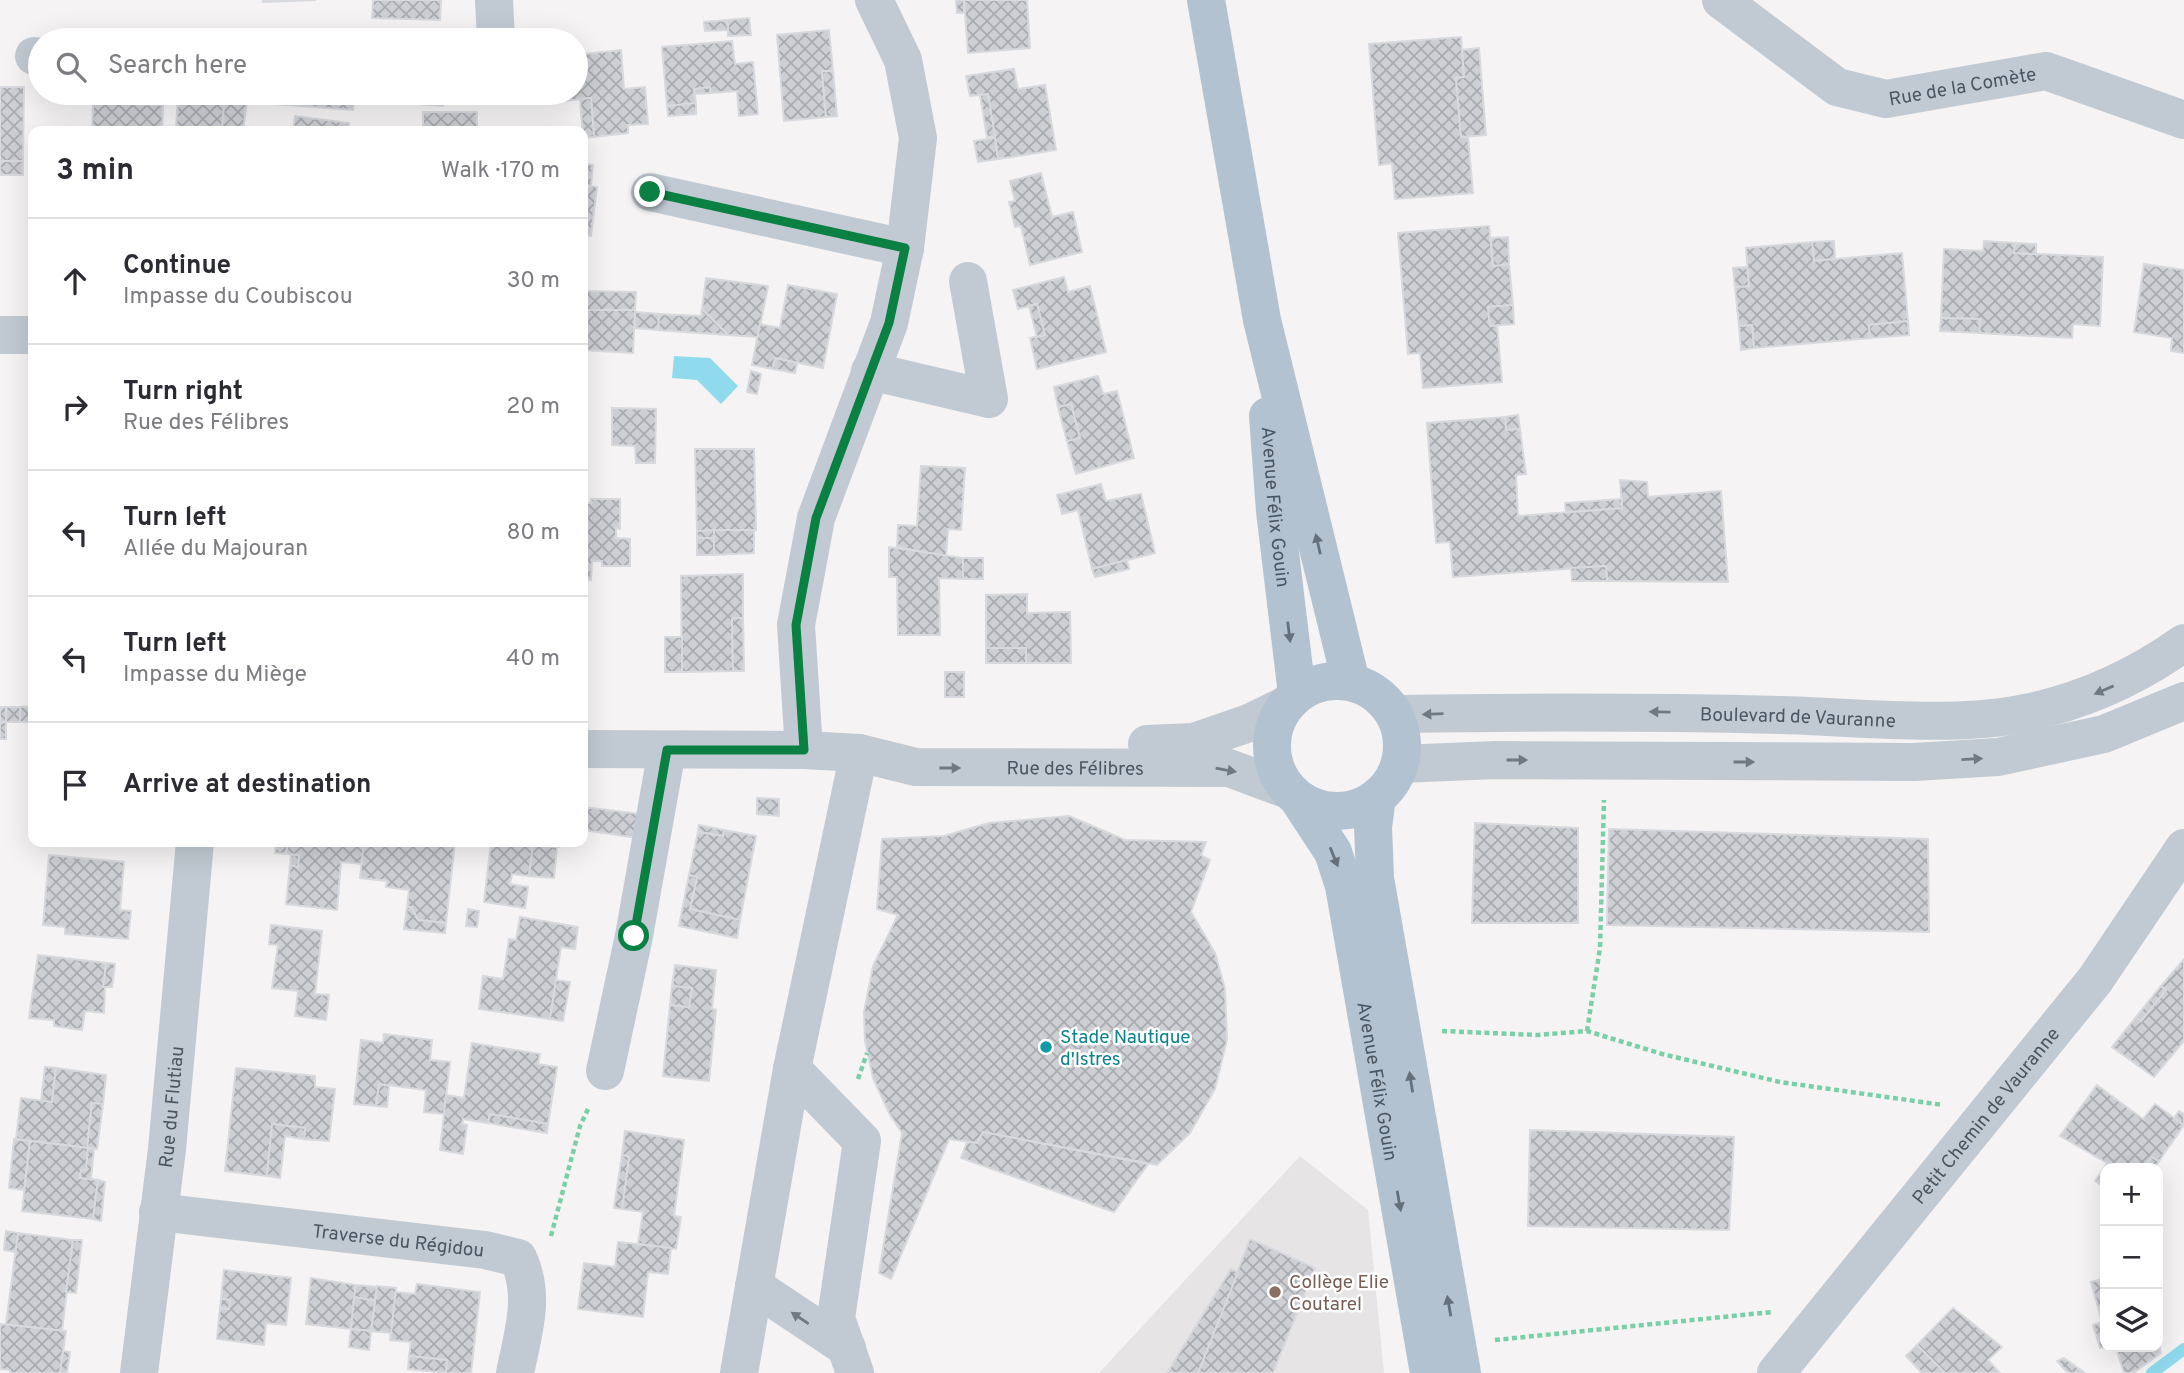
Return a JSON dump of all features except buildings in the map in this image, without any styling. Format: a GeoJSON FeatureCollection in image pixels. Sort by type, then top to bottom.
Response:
{"type":"FeatureCollection","features":[{"type":"Feature","properties":{"kind":"main road","name":"Avenue Félix Gouin"},"geometry":{"type":"LineString","coordinates":[[1206,0],[1262,320],[1351,682]]}},
{"type":"Feature","properties":{"kind":"main road","name":"Avenue Félix Gouin"},"geometry":{"type":"LineString","coordinates":[[1262,320],[1290,700]]}},
{"type":"Feature","properties":{"kind":"main road"},"geometry":{"type":"LineString","coordinates":[[1323,682],[1351,682],[1376,695],[1394,714],[1400,731],[1400,764],[1395,777],[1377,797],[1359,808],[1338,811],[1318,809],[1293,795],[1278,775],[1272,749],[1276,722],[1290,700],[1323,682]]}},
{"type":"Feature","properties":{"kind":"main road","name":"Avenue Félix Gouin"},"geometry":{"type":"LineString","coordinates":[[1293,795],[1333,852],[1344,886],[1429,1373]]}},
{"type":"Feature","properties":{"kind":"main road","name":"Avenue Félix Gouin"},"geometry":{"type":"LineString","coordinates":[[1377,797],[1373,827],[1375,878],[1459,1359]]}},
{"type":"Feature","properties":{"kind":"street"},"geometry":{"type":"LineString","coordinates":[[494,0],[495,28]]}},
{"type":"Feature","properties":{"kind":"street"},"geometry":{"type":"LineString","coordinates":[[804,750],[796,625],[816,518],[889,323],[905,248],[918,138],[903,60],[874,0]]}},
{"type":"Feature","properties":{"kind":"street","name":"Rue de la Comète"},"geometry":{"type":"LineString","coordinates":[[1721,0],[1837,87],[1886,99],[2046,71],[2184,120]]}},
{"type":"Feature","properties":{"kind":"street"},"geometry":{"type":"LineString","coordinates":[[650,192],[905,248]]}},
{"type":"Feature","properties":{"kind":"street"},"geometry":{"type":"LineString","coordinates":[[870,371],[989,400],[968,281]]}},
{"type":"Feature","properties":{"kind":"street"},"geometry":{"type":"LineString","coordinates":[[0,335],[28,335]]}},
{"type":"Feature","properties":{"kind":"street","name":"Boulevard de Vauranne"},"geometry":{"type":"LineString","coordinates":[[1394,714],[1618,711],[1956,719],[2014,715],[2085,698],[2144,669],[2184,643]]}},
{"type":"Feature","properties":{"kind":"street"},"geometry":{"type":"LineString","coordinates":[[1400,764],[1603,761],[1914,762],[1998,757],[2104,734],[2182,704],[2144,669]]}},
{"type":"Feature","properties":{"kind":"street","name":"Rue des Félibres"},"geometry":{"type":"LineString","coordinates":[[859,753],[926,741],[1122,746],[1194,742],[1249,723],[1290,700]]}},
{"type":"Feature","properties":{"kind":"street","name":"Rue des Félibres"},"geometry":{"type":"LineString","coordinates":[[588,749],[804,750],[859,753],[916,767],[1229,768],[1293,795]]}},
{"type":"Feature","properties":{"kind":"street"},"geometry":{"type":"LineString","coordinates":[[605,1071],[634,936],[667,750]]}},
{"type":"Feature","properties":{"kind":"street"},"geometry":{"type":"LineString","coordinates":[[739,1373],[792,1069],[859,753]]}},
{"type":"Feature","properties":{"kind":"street","name":"Rue du Flutiau"},"geometry":{"type":"LineString","coordinates":[[139,1373],[159,1212],[195,847]]}},
{"type":"Feature","properties":{"kind":"street","name":"Petit Chemin de Vauranne"},"geometry":{"type":"LineString","coordinates":[[1776,1373],[2095,980],[2184,848]]}},
{"type":"Feature","properties":{"kind":"street"},"geometry":{"type":"LineString","coordinates":[[792,1069],[862,1141],[836,1318],[851,1361]]}},
{"type":"Feature","properties":{"kind":"street","name":"Traverse du Régidou"},"geometry":{"type":"LineString","coordinates":[[159,1212],[485,1250],[518,1258],[526,1275],[529,1300],[515,1373]]}},
{"type":"Feature","properties":{"kind":"street"},"geometry":{"type":"LineString","coordinates":[[754,1286],[851,1361]]}},
{"type":"Feature","properties":{"kind":"path"},"geometry":{"type":"LineString","coordinates":[[1587,1031],[1601,948],[1603,761]]}},
{"type":"Feature","properties":{"kind":"path"},"geometry":{"type":"LineString","coordinates":[[1403,1034],[1448,1030],[1538,1035],[1587,1031],[1662,1054],[1780,1082],[1944,1105],[1982,1118]]}},
{"type":"Feature","properties":{"kind":"path"},"geometry":{"type":"LineString","coordinates":[[549,1241],[580,1126],[605,1071]]}},
{"type":"Feature","properties":{"kind":"path"},"geometry":{"type":"LineString","coordinates":[[1459,1359],[1789,1309],[1826,1312]]}},
{"type":"Feature","properties":{"kind":"shaded area","name":"Collège Elie Coutarel"},"geometry":{"type":"Polygon","coordinates":[[[1300,1156],[1368,1210],[1384,1373],[1099,1373],[1300,1156]]]}},
{"type":"Feature","properties":{"kind":"water"},"geometry":{"type":"Polygon","coordinates":[[[674,356],[710,358],[738,386],[721,404],[697,380],[672,378],[674,356]]]}},
{"type":"Feature","properties":{"kind":"waterway"},"geometry":{"type":"LineString","coordinates":[[2152,1373],[2184,1349]]}},
{"type":"Feature","properties":{"kind":"place","name":"Stade Nautique d'Istres"},"geometry":{"type":"Point","coordinates":[1046,1047]}},
{"type":"Feature","properties":{"kind":"place","name":"Collège Elie Coutarel"},"geometry":{"type":"Point","coordinates":[1275,1292]}},
{"type":"Feature","properties":{"kind":"route"},"geometry":{"type":"LineString","coordinates":[[634,936],[667,750],[804,750],[796,625],[816,518],[889,323],[905,248],[650,192]]}}]}
